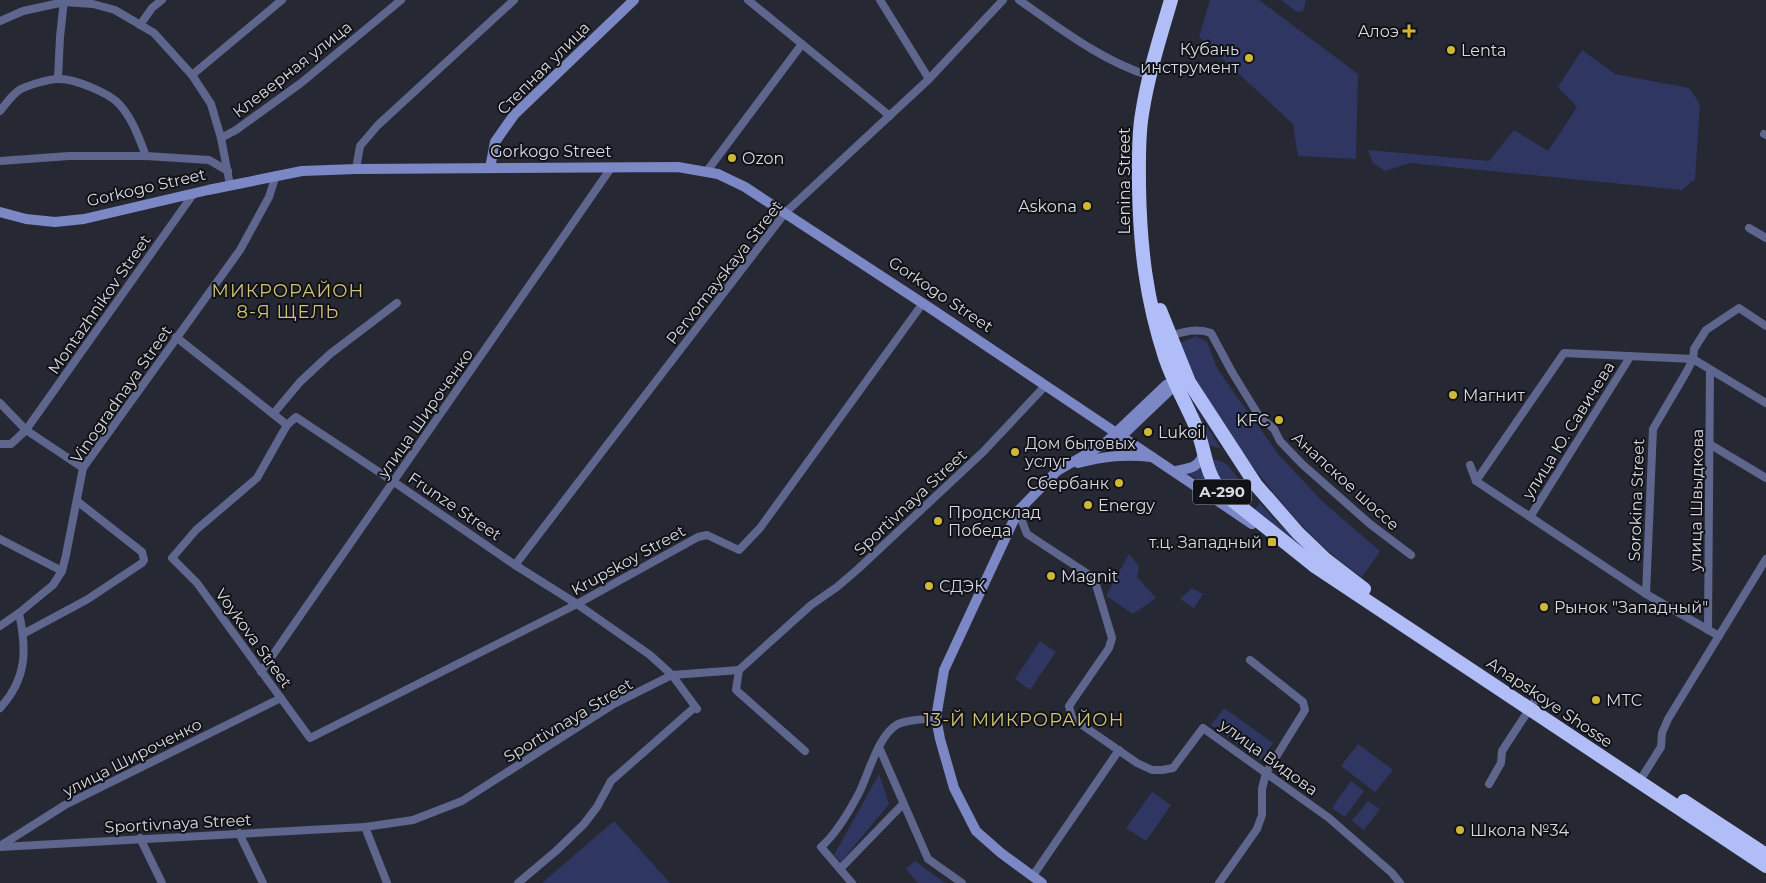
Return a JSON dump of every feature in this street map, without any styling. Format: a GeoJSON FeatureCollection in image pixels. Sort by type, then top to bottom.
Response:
{"type":"FeatureCollection","features":[{"type":"Feature","properties":{"kind":"highway","name":"Lenina Street"},"geometry":{"type":"LineString","coordinates":[[1145,274],[1140,231],[1139,160],[1142,115],[1150,76],[1171,0]]}},
{"type":"Feature","properties":{"kind":"highway","name":"А-290"},"geometry":{"type":"LineString","coordinates":[[1145,274],[1170,337],[1180,377],[1205,452],[1207,469],[1214,483],[1222,492],[1316,567]]}},
{"type":"Feature","properties":{"kind":"highway","name":"А-290"},"geometry":{"type":"LineString","coordinates":[[1145,274],[1149,303],[1166,359],[1180,377],[1190,382],[1256,485],[1298,533],[1325,559],[1380,602],[1394,610]]}},
{"type":"Feature","properties":{"kind":"highway","name":"Anapskoye Shosse"},"geometry":{"type":"LineString","coordinates":[[1316,567],[1532,706],[1644,774],[1766,855]]}},
{"type":"Feature","properties":{"kind":"highway"},"geometry":{"type":"LineString","coordinates":[[1394,610],[1532,706]]}},
{"type":"Feature","properties":{"kind":"highway","name":"Anapskoye Shosse"},"geometry":{"type":"LineString","coordinates":[[1532,706],[1766,866]]}},
{"type":"Feature","properties":{"kind":"main road","name":"Степная улица"},"geometry":{"type":"LineString","coordinates":[[490,168],[495,142],[514,115],[634,0]]}},
{"type":"Feature","properties":{"kind":"main road","name":"Gorkogo Street"},"geometry":{"type":"LineString","coordinates":[[0,212],[26,219],[55,222],[84,219],[230,185],[302,171],[356,168],[678,167],[707,171],[718,174],[744,187],[785,213],[1119,434]]}},
{"type":"Feature","properties":{"kind":"main road"},"geometry":{"type":"LineString","coordinates":[[1156,394],[1164,378],[1166,359]]}},
{"type":"Feature","properties":{"kind":"main road"},"geometry":{"type":"LineString","coordinates":[[1119,434],[1156,394],[1166,385],[1180,377]]}},
{"type":"Feature","properties":{"kind":"main road"},"geometry":{"type":"LineString","coordinates":[[1042,883],[976,831],[954,788],[936,718],[944,670],[1018,511],[1057,471],[1139,421],[1180,377]]}},
{"type":"Feature","properties":{"kind":"main road"},"geometry":{"type":"LineString","coordinates":[[1180,377],[1190,390],[1225,450],[1257,496],[1292,534],[1329,568],[1384,610],[1394,610]]}},
{"type":"Feature","properties":{"kind":"main road"},"geometry":{"type":"LineString","coordinates":[[1119,434],[1316,567]]}},
{"type":"Feature","properties":{"kind":"main road"},"geometry":{"type":"LineString","coordinates":[[1176,471],[1190,468],[1200,463],[1205,452]]}},
{"type":"Feature","properties":{"kind":"main road"},"geometry":{"type":"LineString","coordinates":[[1065,467],[1106,456],[1136,455],[1155,457]]}},
{"type":"Feature","properties":{"kind":"street"},"geometry":{"type":"LineString","coordinates":[[140,25],[152,8],[162,0]]}},
{"type":"Feature","properties":{"kind":"street"},"geometry":{"type":"LineString","coordinates":[[192,74],[282,0]]}},
{"type":"Feature","properties":{"kind":"street","name":"Клеверная улица"},"geometry":{"type":"LineString","coordinates":[[221,138],[236,130],[301,83],[401,0]]}},
{"type":"Feature","properties":{"kind":"street"},"geometry":{"type":"LineString","coordinates":[[356,168],[360,146],[378,125],[514,0]]}},
{"type":"Feature","properties":{"kind":"street"},"geometry":{"type":"LineString","coordinates":[[748,0],[890,116]]}},
{"type":"Feature","properties":{"kind":"street"},"geometry":{"type":"LineString","coordinates":[[880,0],[929,79]]}},
{"type":"Feature","properties":{"kind":"street","name":"Pervomayskaya Street"},"geometry":{"type":"LineString","coordinates":[[515,565],[785,213],[929,79],[1002,0]]}},
{"type":"Feature","properties":{"kind":"street"},"geometry":{"type":"LineString","coordinates":[[1019,0],[1101,55],[1132,70],[1150,76]]}},
{"type":"Feature","properties":{"kind":"street"},"geometry":{"type":"LineString","coordinates":[[58,78],[64,1]]}},
{"type":"Feature","properties":{"kind":"street"},"geometry":{"type":"LineString","coordinates":[[0,21],[23,11],[64,1],[92,4],[115,10],[154,33],[192,74],[211,104],[221,138],[230,185]]}},
{"type":"Feature","properties":{"kind":"street"},"geometry":{"type":"LineString","coordinates":[[707,171],[802,44]]}},
{"type":"Feature","properties":{"kind":"street"},"geometry":{"type":"LineString","coordinates":[[0,111],[20,89],[58,78],[83,84],[104,92],[119,103],[134,124],[146,156]]}},
{"type":"Feature","properties":{"kind":"street"},"geometry":{"type":"LineString","coordinates":[[0,161],[69,156],[146,156],[209,160],[228,171]]}},
{"type":"Feature","properties":{"kind":"street","name":"улица Широченко"},"geometry":{"type":"LineString","coordinates":[[261,672],[610,168]]}},
{"type":"Feature","properties":{"kind":"street","name":"Vinogradnaya Street"},"geometry":{"type":"LineString","coordinates":[[0,626],[53,585],[62,570],[66,555],[83,468],[240,250],[269,196],[276,175]]}},
{"type":"Feature","properties":{"kind":"street","name":"Montazhnikov Street"},"geometry":{"type":"LineString","coordinates":[[0,444],[11,444],[26,430],[194,193]]}},
{"type":"Feature","properties":{"kind":"street"},"geometry":{"type":"LineString","coordinates":[[1749,228],[1766,238]]}},
{"type":"Feature","properties":{"kind":"street"},"geometry":{"type":"LineString","coordinates":[[274,413],[300,382],[330,354],[397,302]]}},
{"type":"Feature","properties":{"kind":"street","name":"Krupskoy Street"},"geometry":{"type":"LineString","coordinates":[[310,738],[577,604],[698,537],[707,535],[739,550],[760,528],[923,303]]}},
{"type":"Feature","properties":{"kind":"street","name":"Sorokina Street"},"geometry":{"type":"LineString","coordinates":[[1646,594],[1652,429],[1693,359],[1694,349],[1706,330],[1739,308],[1766,326]]}},
{"type":"Feature","properties":{"kind":"street","name":"Анапское шоссе"},"geometry":{"type":"LineString","coordinates":[[1170,337],[1190,331],[1211,332],[1232,372],[1262,420],[1274,429],[1280,441],[1302,464],[1349,506],[1411,555]]}},
{"type":"Feature","properties":{"kind":"street"},"geometry":{"type":"LineString","coordinates":[[176,338],[287,424]]}},
{"type":"Feature","properties":{"kind":"street"},"geometry":{"type":"LineString","coordinates":[[1476,482],[1564,353],[1693,359],[1766,403]]}},
{"type":"Feature","properties":{"kind":"street","name":"улица Ю. Савичева"},"geometry":{"type":"LineString","coordinates":[[1530,517],[1630,357]]}},
{"type":"Feature","properties":{"kind":"street","name":"улица Швыдкова"},"geometry":{"type":"LineString","coordinates":[[1708,630],[1711,445],[1710,370]]}},
{"type":"Feature","properties":{"kind":"street","name":"Sportivnaya Street"},"geometry":{"type":"LineString","coordinates":[[0,847],[364,827],[413,820],[462,801],[614,704],[672,675],[739,670],[811,605],[837,587],[872,556],[984,451],[1046,385]]}},
{"type":"Feature","properties":{"kind":"street"},"geometry":{"type":"LineString","coordinates":[[0,403],[26,430],[83,468]]}},
{"type":"Feature","properties":{"kind":"street","name":"Frunze Street"},"geometry":{"type":"LineString","coordinates":[[287,424],[296,417],[515,565],[577,604],[650,655],[672,675],[696,708],[611,781],[597,807],[584,824],[518,883]]}},
{"type":"Feature","properties":{"kind":"street","name":"Voykova Street"},"geometry":{"type":"LineString","coordinates":[[287,424],[257,478],[196,530],[172,558],[197,583],[310,738]]}},
{"type":"Feature","properties":{"kind":"street"},"geometry":{"type":"LineString","coordinates":[[1711,445],[1766,478]]}},
{"type":"Feature","properties":{"kind":"street"},"geometry":{"type":"LineString","coordinates":[[1470,465],[1476,482],[1646,594],[1719,636]]}},
{"type":"Feature","properties":{"kind":"street"},"geometry":{"type":"LineString","coordinates":[[23,634],[88,599],[142,563],[144,556],[142,552],[77,501]]}},
{"type":"Feature","properties":{"kind":"street","name":"улица Видова"},"geometry":{"type":"LineString","coordinates":[[1018,511],[1027,534],[1094,578],[1112,638],[1109,648],[1069,706],[1072,718],[1144,767],[1152,770],[1173,768],[1203,728],[1266,773]]}},
{"type":"Feature","properties":{"kind":"street"},"geometry":{"type":"LineString","coordinates":[[0,539],[62,570]]}},
{"type":"Feature","properties":{"kind":"street"},"geometry":{"type":"LineString","coordinates":[[1644,774],[1661,748],[1662,733],[1668,719],[1766,559]]}},
{"type":"Feature","properties":{"kind":"street"},"geometry":{"type":"LineString","coordinates":[[0,708],[11,696],[23,670],[23,634],[19,613]]}},
{"type":"Feature","properties":{"kind":"street"},"geometry":{"type":"LineString","coordinates":[[1220,883],[1260,821],[1262,815],[1262,789],[1266,773],[1305,710],[1303,702],[1250,660]]}},
{"type":"Feature","properties":{"kind":"street"},"geometry":{"type":"LineString","coordinates":[[739,670],[736,690],[805,751]]}},
{"type":"Feature","properties":{"kind":"street","name":"улица Широченко"},"geometry":{"type":"LineString","coordinates":[[0,847],[65,805],[280,698]]}},
{"type":"Feature","properties":{"kind":"street"},"geometry":{"type":"LineString","coordinates":[[1489,784],[1501,763],[1502,751],[1532,706]]}},
{"type":"Feature","properties":{"kind":"street"},"geometry":{"type":"LineString","coordinates":[[852,883],[821,847],[832,837],[858,794],[879,747],[890,731],[899,723],[936,718]]}},
{"type":"Feature","properties":{"kind":"street"},"geometry":{"type":"LineString","coordinates":[[879,747],[928,859],[962,883]]}},
{"type":"Feature","properties":{"kind":"street"},"geometry":{"type":"LineString","coordinates":[[1032,877],[1119,750]]}},
{"type":"Feature","properties":{"kind":"street"},"geometry":{"type":"LineString","coordinates":[[1266,773],[1329,818],[1392,873],[1400,883]]}},
{"type":"Feature","properties":{"kind":"street"},"geometry":{"type":"LineString","coordinates":[[840,869],[903,804]]}},
{"type":"Feature","properties":{"kind":"street"},"geometry":{"type":"LineString","coordinates":[[364,827],[387,883]]}},
{"type":"Feature","properties":{"kind":"street"},"geometry":{"type":"LineString","coordinates":[[239,833],[263,883]]}},
{"type":"Feature","properties":{"kind":"street"},"geometry":{"type":"LineString","coordinates":[[140,838],[162,883]]}},
{"type":"Feature","properties":{"kind":"shaded area"},"geometry":{"type":"Polygon","coordinates":[[[1210,0],[1259,0],[1358,74],[1356,159],[1298,156],[1293,124],[1199,37],[1210,0]]]}},
{"type":"Feature","properties":{"kind":"shaded area"},"geometry":{"type":"Polygon","coordinates":[[[1281,0],[1306,0],[1303,11],[1297,12],[1281,0]]]}},
{"type":"Feature","properties":{"kind":"shaded area"},"geometry":{"type":"Polygon","coordinates":[[[1582,50],[1615,74],[1689,88],[1700,104],[1695,179],[1682,190],[1410,163],[1385,171],[1373,163],[1368,150],[1489,161],[1514,130],[1548,151],[1577,107],[1558,87],[1582,50]]]}},
{"type":"Feature","properties":{"kind":"shaded area"},"geometry":{"type":"Polygon","coordinates":[[[1196,336],[1207,342],[1218,370],[1278,454],[1323,502],[1380,551],[1362,577],[1318,542],[1293,516],[1222,425],[1199,387],[1180,343],[1196,336]]]}},
{"type":"Feature","properties":{"kind":"shaded area"},"geometry":{"type":"Polygon","coordinates":[[[1183,383],[1221,449],[1210,445],[1206,433],[1193,411],[1183,383]]]}},
{"type":"Feature","properties":{"kind":"shaded area"},"geometry":{"type":"Polygon","coordinates":[[[1214,460],[1226,464],[1231,469],[1248,495],[1245,502],[1222,485],[1211,464],[1214,460]]]}},
{"type":"Feature","properties":{"kind":"shaded area"},"geometry":{"type":"Polygon","coordinates":[[[1200,466],[1208,486],[1186,472],[1200,466]]]}},
{"type":"Feature","properties":{"kind":"shaded area"},"geometry":{"type":"Polygon","coordinates":[[[1259,502],[1302,545],[1300,546],[1253,510],[1258,506],[1259,502]]]}},
{"type":"Feature","properties":{"kind":"shaded area"},"geometry":{"type":"Polygon","coordinates":[[[1129,554],[1139,566],[1137,577],[1156,598],[1133,614],[1106,596],[1129,554]]]}},
{"type":"Feature","properties":{"kind":"shaded area"},"geometry":{"type":"Polygon","coordinates":[[[1192,588],[1203,594],[1194,608],[1180,599],[1192,588]]]}},
{"type":"Feature","properties":{"kind":"shaded area"},"geometry":{"type":"Polygon","coordinates":[[[1040,641],[1056,652],[1030,690],[1015,679],[1040,641]]]}},
{"type":"Feature","properties":{"kind":"shaded area"},"geometry":{"type":"Polygon","coordinates":[[[1224,708],[1273,743],[1261,760],[1211,725],[1224,708]]]}},
{"type":"Feature","properties":{"kind":"shaded area"},"geometry":{"type":"Polygon","coordinates":[[[1358,744],[1393,770],[1375,792],[1341,766],[1358,744]]]}},
{"type":"Feature","properties":{"kind":"shaded area"},"geometry":{"type":"Polygon","coordinates":[[[879,774],[889,804],[841,862],[834,855],[879,774]]]}},
{"type":"Feature","properties":{"kind":"shaded area"},"geometry":{"type":"Polygon","coordinates":[[[1351,781],[1364,791],[1345,817],[1332,808],[1351,781]]]}},
{"type":"Feature","properties":{"kind":"shaded area"},"geometry":{"type":"Polygon","coordinates":[[[1152,792],[1171,805],[1146,841],[1126,828],[1152,792]]]}},
{"type":"Feature","properties":{"kind":"shaded area"},"geometry":{"type":"Polygon","coordinates":[[[1368,801],[1380,809],[1364,830],[1352,821],[1368,801]]]}},
{"type":"Feature","properties":{"kind":"shaded area"},"geometry":{"type":"Polygon","coordinates":[[[614,821],[670,883],[542,883],[614,821]]]}},
{"type":"Feature","properties":{"kind":"shaded area"},"geometry":{"type":"Polygon","coordinates":[[[915,861],[945,883],[918,883],[906,869],[915,861]]]}},
{"type":"Feature","properties":{"kind":"place","name":"Алоэ"},"geometry":{"type":"Point","coordinates":[1409,31]}},
{"type":"Feature","properties":{"kind":"place","name":"Lenta"},"geometry":{"type":"Point","coordinates":[1451,50]}},
{"type":"Feature","properties":{"kind":"place","name":"Кубань инструмент"},"geometry":{"type":"Point","coordinates":[1249,58]}},
{"type":"Feature","properties":{"kind":"place","name":"Ozon"},"geometry":{"type":"Point","coordinates":[732,158]}},
{"type":"Feature","properties":{"kind":"place","name":"Askona"},"geometry":{"type":"Point","coordinates":[1087,206]}},
{"type":"Feature","properties":{"kind":"place","name":"Магнит"},"geometry":{"type":"Point","coordinates":[1453,395]}},
{"type":"Feature","properties":{"kind":"place","name":"KFC"},"geometry":{"type":"Point","coordinates":[1279,420]}},
{"type":"Feature","properties":{"kind":"place","name":"Lukoil"},"geometry":{"type":"Point","coordinates":[1148,432]}},
{"type":"Feature","properties":{"kind":"place","name":"Дом бытовых услуг"},"geometry":{"type":"Point","coordinates":[1015,452]}},
{"type":"Feature","properties":{"kind":"place","name":"Сбербанк"},"geometry":{"type":"Point","coordinates":[1119,483]}},
{"type":"Feature","properties":{"kind":"place","name":"Energy"},"geometry":{"type":"Point","coordinates":[1088,505]}},
{"type":"Feature","properties":{"kind":"place","name":"Продсклад Победа"},"geometry":{"type":"Point","coordinates":[938,521]}},
{"type":"Feature","properties":{"kind":"place","name":"т.ц. Западный"},"geometry":{"type":"Point","coordinates":[1272,542]}},
{"type":"Feature","properties":{"kind":"place","name":"Magnit"},"geometry":{"type":"Point","coordinates":[1051,576]}},
{"type":"Feature","properties":{"kind":"place","name":"СДЭК"},"geometry":{"type":"Point","coordinates":[929,586]}},
{"type":"Feature","properties":{"kind":"place","name":"Рынок \"Западный\""},"geometry":{"type":"Point","coordinates":[1544,607]}},
{"type":"Feature","properties":{"kind":"place","name":"МТС"},"geometry":{"type":"Point","coordinates":[1596,700]}},
{"type":"Feature","properties":{"kind":"place","name":"Школа №34"},"geometry":{"type":"Point","coordinates":[1460,830]}},
{"type":"Feature","properties":{"kind":"district","name":"МИКРОРАЙОН 8-Я ЩЕЛЬ"},"geometry":{"type":"Point","coordinates":[288,301]}},
{"type":"Feature","properties":{"kind":"district","name":"13-Й МИКРОРАЙОН"},"geometry":{"type":"Point","coordinates":[1024,720]}}]}
